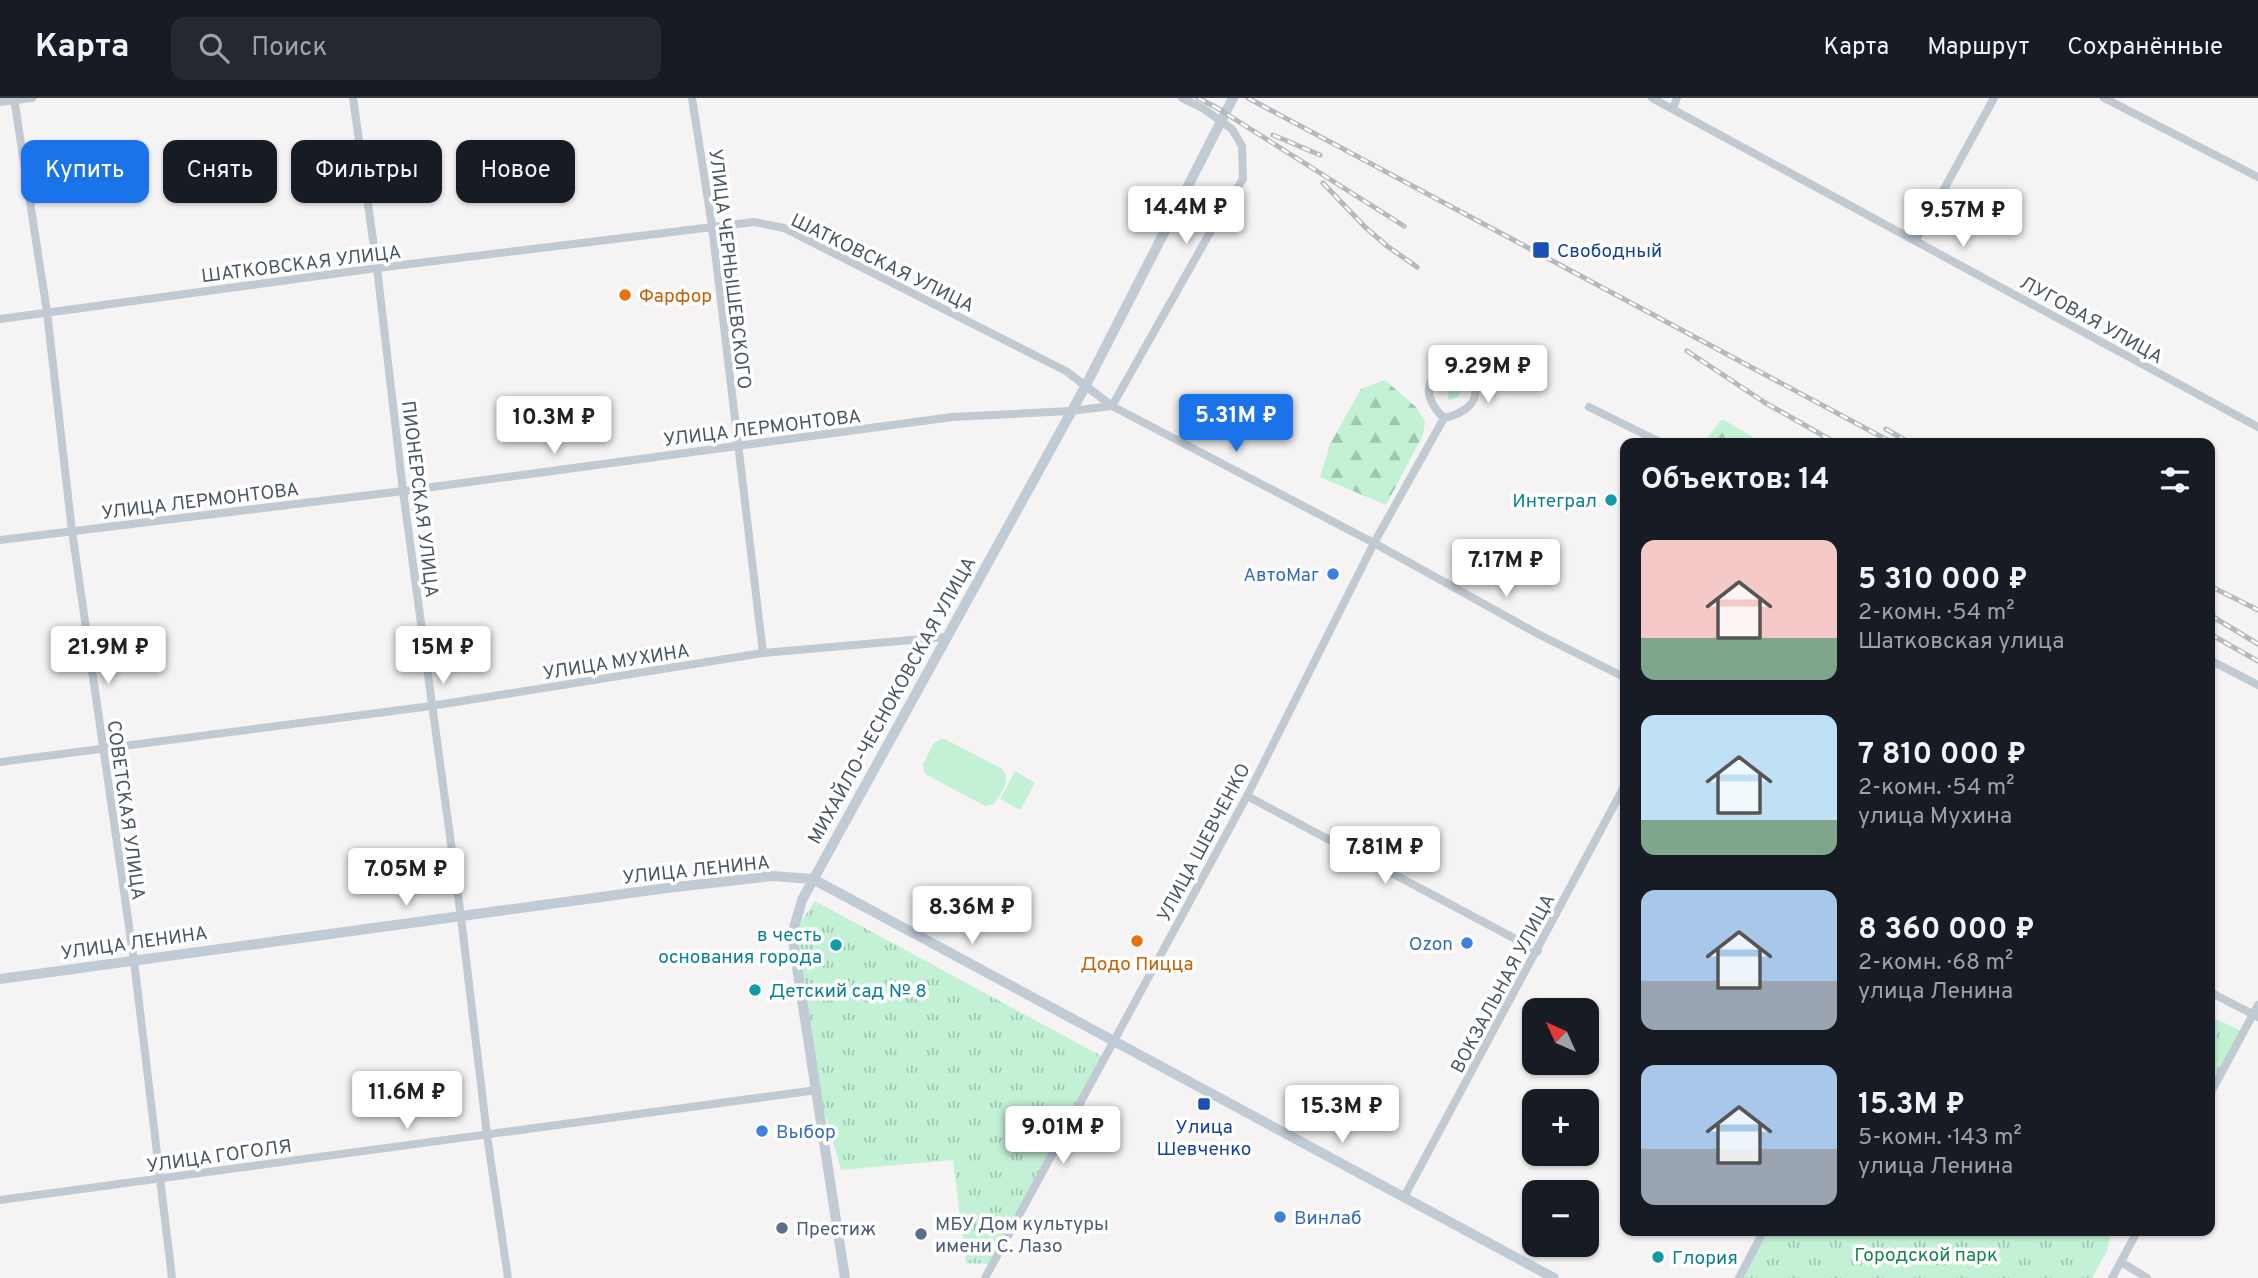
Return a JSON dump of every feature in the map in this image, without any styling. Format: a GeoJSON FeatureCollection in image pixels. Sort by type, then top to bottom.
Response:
{"type":"FeatureCollection","features":[{"type":"Feature","properties":{"kind":"main road","name":"МИХАЙЛО-ЧЕСНОКОВСКАЯ УЛИЦА"},"geometry":{"type":"LineString","coordinates":[[845,1278],[792,935],[802,900],[1085,387],[1233,98]]}},
{"type":"Feature","properties":{"kind":"main road","name":"УЛИЦА ЛЕНИНА"},"geometry":{"type":"LineString","coordinates":[[0,979],[203,949],[667,888],[772,876],[813,879],[1553,1278]]}},
{"type":"Feature","properties":{"kind":"street"},"geometry":{"type":"LineString","coordinates":[[0,102],[32,98]]}},
{"type":"Feature","properties":{"kind":"street","name":"ПИОНЕРСКАЯ УЛИЦА"},"geometry":{"type":"LineString","coordinates":[[353,98],[461,917],[487,1135],[508,1278]]}},
{"type":"Feature","properties":{"kind":"street","name":"УЛИЦА ЧЕРНЫШЕВСКОГО"},"geometry":{"type":"LineString","coordinates":[[692,98],[712,226],[763,653]]}},
{"type":"Feature","properties":{"kind":"street"},"geometry":{"type":"LineString","coordinates":[[1112,406],[1243,179],[1242,146],[1232,129],[1182,98]]}},
{"type":"Feature","properties":{"kind":"street","name":"ЛУГОВАЯ УЛИЦА"},"geometry":{"type":"LineString","coordinates":[[1652,98],[2258,427]]}},
{"type":"Feature","properties":{"kind":"street"},"geometry":{"type":"LineString","coordinates":[[1673,109],[1677,98]]}},
{"type":"Feature","properties":{"kind":"street"},"geometry":{"type":"LineString","coordinates":[[1916,240],[1994,98]]}},
{"type":"Feature","properties":{"kind":"street"},"geometry":{"type":"LineString","coordinates":[[2104,98],[2258,177]]}},
{"type":"Feature","properties":{"kind":"street","name":"СОВЕТСКАЯ УЛИЦА"},"geometry":{"type":"LineString","coordinates":[[14,99],[47,312],[72,531],[134,961],[172,1278]]}},
{"type":"Feature","properties":{"kind":"street","name":"ШАТКОВСКАЯ УЛИЦА"},"geometry":{"type":"LineString","coordinates":[[0,319],[377,268],[754,222],[784,229],[1066,371],[1112,406],[1374,543],[1538,634],[1620,675]]}},
{"type":"Feature","properties":{"kind":"street","name":"УЛИЦА ШЕВЧЕНКО"},"geometry":{"type":"LineString","coordinates":[[1452,370],[1471,381],[1476,389],[1475,398],[1455,416],[1444,418],[1429,402],[1427,393],[1432,381],[1443,372],[1452,370]]}},
{"type":"Feature","properties":{"kind":"street","name":"УЛИЦА ЛЕРМОНТОВА"},"geometry":{"type":"LineString","coordinates":[[0,540],[403,491],[952,416],[1070,411],[1112,406]]}},
{"type":"Feature","properties":{"kind":"street"},"geometry":{"type":"LineString","coordinates":[[1588,407],[1652,438]]}},
{"type":"Feature","properties":{"kind":"street","name":"УЛИЦА ШЕВЧЕНКО"},"geometry":{"type":"LineString","coordinates":[[985,1278],[1247,796],[1374,543],[1444,418]]}},
{"type":"Feature","properties":{"kind":"street","name":"УЛИЦА МУХИНА"},"geometry":{"type":"LineString","coordinates":[[0,762],[432,706],[763,653],[946,637]]}},
{"type":"Feature","properties":{"kind":"street"},"geometry":{"type":"LineString","coordinates":[[2215,663],[2258,685]]}},
{"type":"Feature","properties":{"kind":"street","name":"ВОКЗАЛЬНАЯ УЛИЦА"},"geometry":{"type":"LineString","coordinates":[[1404,1197],[1620,794]]}},
{"type":"Feature","properties":{"kind":"street"},"geometry":{"type":"LineString","coordinates":[[1247,796],[1538,951]]}},
{"type":"Feature","properties":{"kind":"street"},"geometry":{"type":"LineString","coordinates":[[2215,995],[2255,1015]]}},
{"type":"Feature","properties":{"kind":"street"},"geometry":{"type":"LineString","coordinates":[[2215,1085],[2258,1005]]}},
{"type":"Feature","properties":{"kind":"street","name":"УЛИЦА ГОГОЛЯ"},"geometry":{"type":"LineString","coordinates":[[0,1200],[817,1090]]}},
{"type":"Feature","properties":{"kind":"street"},"geometry":{"type":"LineString","coordinates":[[1739,1278],[1761,1236]]}},
{"type":"Feature","properties":{"kind":"street"},"geometry":{"type":"LineString","coordinates":[[2112,1278],[2135,1236]]}},
{"type":"Feature","properties":{"kind":"street"},"geometry":{"type":"LineString","coordinates":[[2121,1262],[2147,1278]]}},
{"type":"Feature","properties":{"kind":"green space"},"geometry":{"type":"Polygon","coordinates":[[[1385,380],[1416,407],[1425,421],[1423,435],[1386,505],[1320,477],[1330,444],[1361,389],[1385,380]]]}},
{"type":"Feature","properties":{"kind":"green space"},"geometry":{"type":"Polygon","coordinates":[[[1453,381],[1464,387],[1458,397],[1449,400],[1447,391],[1453,381]]]}},
{"type":"Feature","properties":{"kind":"green space"},"geometry":{"type":"Polygon","coordinates":[[[1722,419],[1754,438],[1707,438],[1722,419]]]}},
{"type":"Feature","properties":{"kind":"green space"},"geometry":{"type":"Polygon","coordinates":[[[941,739],[1002,769],[1006,782],[994,804],[985,806],[925,774],[923,764],[934,743],[941,739]]]}},
{"type":"Feature","properties":{"kind":"green space"},"geometry":{"type":"Polygon","coordinates":[[[1015,771],[1035,783],[1020,810],[1000,799],[1015,771]]]}},
{"type":"Feature","properties":{"kind":"green space"},"geometry":{"type":"Polygon","coordinates":[[[815,901],[1105,1058],[988,1264],[966,1263],[953,1160],[841,1170],[814,1075],[792,935],[815,901]]]}},
{"type":"Feature","properties":{"kind":"green space"},"geometry":{"type":"Polygon","coordinates":[[[2215,1018],[2243,1032],[2215,1080],[2215,1018]]]}},
{"type":"Feature","properties":{"kind":"green space","name":"Городской парк"},"geometry":{"type":"Polygon","coordinates":[[[1761,1236],[2111,1236],[2107,1251],[2092,1278],[1739,1278],[1761,1236]]]}},
{"type":"Feature","properties":{"kind":"railway"},"geometry":{"type":"LineString","coordinates":[[1198,98],[1223,111]]}},
{"type":"Feature","properties":{"kind":"railway"},"geometry":{"type":"LineString","coordinates":[[1248,98],[1884,438]]}},
{"type":"Feature","properties":{"kind":"railway"},"geometry":{"type":"LineString","coordinates":[[1214,106],[1404,226]]}},
{"type":"Feature","properties":{"kind":"railway"},"geometry":{"type":"LineString","coordinates":[[1273,135],[1320,155]]}},
{"type":"Feature","properties":{"kind":"railway"},"geometry":{"type":"LineString","coordinates":[[1323,183],[1365,227],[1417,267]]}},
{"type":"Feature","properties":{"kind":"railway"},"geometry":{"type":"LineString","coordinates":[[1687,351],[1764,402],[1827,438]]}},
{"type":"Feature","properties":{"kind":"railway"},"geometry":{"type":"LineString","coordinates":[[1886,429],[1901,438]]}},
{"type":"Feature","properties":{"kind":"railway"},"geometry":{"type":"LineString","coordinates":[[2215,588],[2258,610]]}},
{"type":"Feature","properties":{"kind":"railway"},"geometry":{"type":"LineString","coordinates":[[2215,618],[2258,644]]}},
{"type":"Feature","properties":{"kind":"railway"},"geometry":{"type":"LineString","coordinates":[[2215,637],[2258,661]]}},
{"type":"Feature","properties":{"kind":"place","name":"Свободный"},"geometry":{"type":"Point","coordinates":[1541,250]}},
{"type":"Feature","properties":{"kind":"place","name":"Фарфор"},"geometry":{"type":"Point","coordinates":[625,295]}},
{"type":"Feature","properties":{"kind":"place","name":"Интеграл"},"geometry":{"type":"Point","coordinates":[1611,500]}},
{"type":"Feature","properties":{"kind":"place","name":"АвтоМаг"},"geometry":{"type":"Point","coordinates":[1333,574]}},
{"type":"Feature","properties":{"kind":"place","name":"Додо Пицца"},"geometry":{"type":"Point","coordinates":[1137,941]}},
{"type":"Feature","properties":{"kind":"place","name":"Ozon"},"geometry":{"type":"Point","coordinates":[1467,943]}},
{"type":"Feature","properties":{"kind":"place","name":"в честь основания города"},"geometry":{"type":"Point","coordinates":[836,945]}},
{"type":"Feature","properties":{"kind":"place","name":"Детский сад № 8"},"geometry":{"type":"Point","coordinates":[755,990]}},
{"type":"Feature","properties":{"kind":"place","name":"Улица Шевченко"},"geometry":{"type":"Point","coordinates":[1204,1104]}},
{"type":"Feature","properties":{"kind":"place","name":"Выбор"},"geometry":{"type":"Point","coordinates":[762,1131]}},
{"type":"Feature","properties":{"kind":"place","name":"Винлаб"},"geometry":{"type":"Point","coordinates":[1280,1217]}},
{"type":"Feature","properties":{"kind":"place","name":"Престиж"},"geometry":{"type":"Point","coordinates":[782,1228]}},
{"type":"Feature","properties":{"kind":"place","name":"МБУ Дом культуры имени С. Лазо"},"geometry":{"type":"Point","coordinates":[921,1234]}},
{"type":"Feature","properties":{"kind":"place","name":"Глория"},"geometry":{"type":"Point","coordinates":[1658,1257]}}]}
